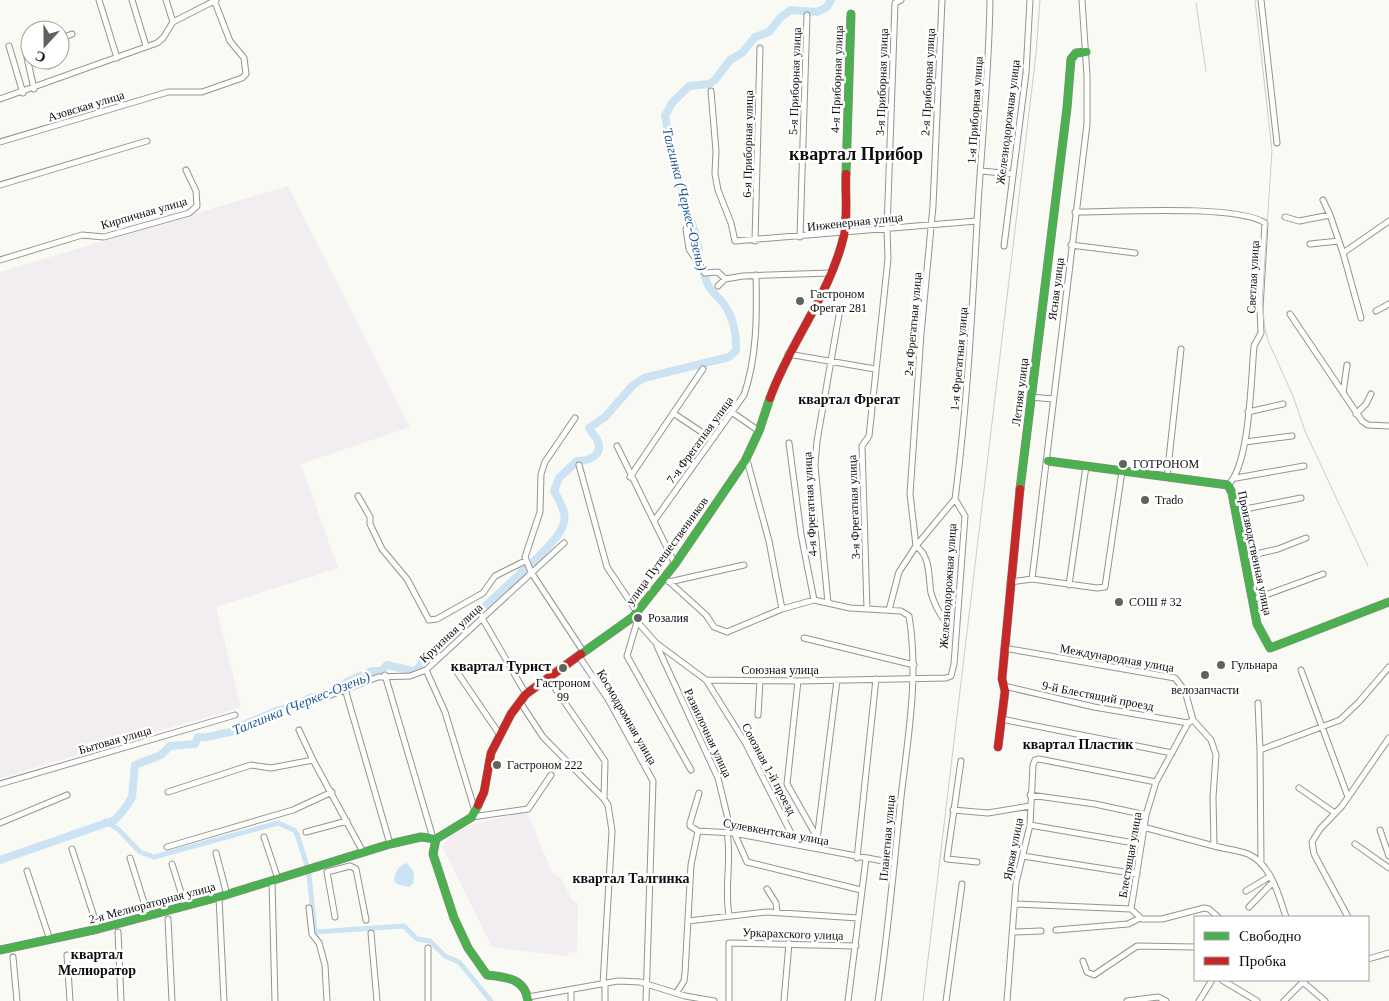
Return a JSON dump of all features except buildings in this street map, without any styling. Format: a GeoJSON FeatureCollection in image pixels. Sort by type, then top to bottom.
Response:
{"type":"FeatureCollection","features":[{"type":"Feature","properties":{"kind":"street"},"geometry":{"type":"LineString","coordinates":[[99,0],[117,58]]}},
{"type":"Feature","properties":{"kind":"street"},"geometry":{"type":"LineString","coordinates":[[132,0],[146,46]]}},
{"type":"Feature","properties":{"kind":"street"},"geometry":{"type":"LineString","coordinates":[[166,0],[173,22]]}},
{"type":"Feature","properties":{"kind":"street"},"geometry":{"type":"LineString","coordinates":[[0,100],[146,46],[163,38],[173,22],[215,0]]}},
{"type":"Feature","properties":{"kind":"street","name":"Азовская улица"},"geometry":{"type":"LineString","coordinates":[[0,142],[177,91],[202,92],[242,78],[246,74],[244,58],[230,41],[215,0]]}},
{"type":"Feature","properties":{"kind":"street","name":"3-я Приборная улица"},"geometry":{"type":"LineString","coordinates":[[887,229],[895,3],[901,0]]}},
{"type":"Feature","properties":{"kind":"street","name":"2-я Приборная улица"},"geometry":{"type":"LineString","coordinates":[[932,225],[942,0]]}},
{"type":"Feature","properties":{"kind":"street","name":"1-я Приборная улица"},"geometry":{"type":"LineString","coordinates":[[977,221],[987,96],[990,0]]}},
{"type":"Feature","properties":{"kind":"street","name":"Железнодорожная улица"},"geometry":{"type":"LineString","coordinates":[[1004,246],[1026,73],[1030,0]]}},
{"type":"Feature","properties":{"kind":"street","name":"Ясная улица"},"geometry":{"type":"LineString","coordinates":[[1032,579],[1048,461],[1053,399],[1087,124],[1086,52],[1082,0]]}},
{"type":"Feature","properties":{"kind":"street"},"geometry":{"type":"LineString","coordinates":[[1261,0],[1277,143]]}},
{"type":"Feature","properties":{"kind":"street","name":"4-я Приборная улица"},"geometry":{"type":"LineString","coordinates":[[844,234],[851,14]]}},
{"type":"Feature","properties":{"kind":"street","name":"5-я Приборная улица"},"geometry":{"type":"LineString","coordinates":[[800,237],[807,15]]}},
{"type":"Feature","properties":{"kind":"street"},"geometry":{"type":"LineString","coordinates":[[9,46],[23,93]]}},
{"type":"Feature","properties":{"kind":"street","name":"6-я Приборная улица"},"geometry":{"type":"LineString","coordinates":[[755,241],[760,48]]}},
{"type":"Feature","properties":{"kind":"street","name":"Летняя улица"},"geometry":{"type":"LineString","coordinates":[[998,747],[1004,686],[1002,679],[1012,542],[1067,108],[1071,59],[1072,54],[1086,52]]}},
{"type":"Feature","properties":{"kind":"street"},"geometry":{"type":"LineString","coordinates":[[30,70],[34,89]]}},
{"type":"Feature","properties":{"kind":"street","name":"Инженерная улица"},"geometry":{"type":"LineString","coordinates":[[711,91],[716,151],[714,174],[718,190],[731,222],[735,241],[844,234],[977,221]]}},
{"type":"Feature","properties":{"kind":"street"},"geometry":{"type":"LineString","coordinates":[[0,185],[147,141]]}},
{"type":"Feature","properties":{"kind":"street","name":"Кирпичная улица"},"geometry":{"type":"LineString","coordinates":[[0,260],[82,235],[104,237],[189,213],[197,206],[197,200],[186,170]]}},
{"type":"Feature","properties":{"kind":"street"},"geometry":{"type":"LineString","coordinates":[[981,171],[1012,174]]}},
{"type":"Feature","properties":{"kind":"street"},"geometry":{"type":"LineString","coordinates":[[1323,200],[1343,253],[1361,318]]}},
{"type":"Feature","properties":{"kind":"street","name":"Светлая улица"},"geometry":{"type":"LineString","coordinates":[[1075,212],[1199,211],[1244,216],[1265,223],[1260,308],[1261,333],[1254,346],[1245,442],[1236,478]]}},
{"type":"Feature","properties":{"kind":"street"},"geometry":{"type":"LineString","coordinates":[[1285,217],[1299,221],[1330,215]]}},
{"type":"Feature","properties":{"kind":"street","name":"1-я Фрегатная улица"},"geometry":{"type":"LineString","coordinates":[[955,499],[967,379],[977,221]]}},
{"type":"Feature","properties":{"kind":"street"},"geometry":{"type":"LineString","coordinates":[[1343,253],[1389,221]]}},
{"type":"Feature","properties":{"kind":"street","name":"2-я Фрегатная улица"},"geometry":{"type":"LineString","coordinates":[[916,546],[910,494],[921,334],[932,225]]}},
{"type":"Feature","properties":{"kind":"street"},"geometry":{"type":"LineString","coordinates":[[686,229],[689,249],[704,273],[718,272],[725,279]]}},
{"type":"Feature","properties":{"kind":"street","name":"3-я Фрегатная улица"},"geometry":{"type":"LineString","coordinates":[[867,609],[862,446],[869,436],[888,258],[887,229]]}},
{"type":"Feature","properties":{"kind":"street","name":"улица Путешественников"},"geometry":{"type":"LineString","coordinates":[[474,814],[484,792],[491,753],[526,694],[580,653],[636,617],[667,579],[675,564],[745,461],[759,432],[788,354],[831,273],[844,234]]}},
{"type":"Feature","properties":{"kind":"street"},"geometry":{"type":"LineString","coordinates":[[1310,244],[1338,241]]}},
{"type":"Feature","properties":{"kind":"street"},"geometry":{"type":"LineString","coordinates":[[1071,245],[1135,253]]}},
{"type":"Feature","properties":{"kind":"street"},"geometry":{"type":"LineString","coordinates":[[718,286],[725,279],[756,275],[831,273]]}},
{"type":"Feature","properties":{"kind":"street","name":"7-я Фрегатная улица"},"geometry":{"type":"LineString","coordinates":[[654,522],[744,395],[749,380],[756,335],[756,275]]}},
{"type":"Feature","properties":{"kind":"street"},"geometry":{"type":"LineString","coordinates":[[1376,311],[1389,304]]}},
{"type":"Feature","properties":{"kind":"street"},"geometry":{"type":"LineString","coordinates":[[1290,314],[1356,414],[1368,425],[1389,426]]}},
{"type":"Feature","properties":{"kind":"street","name":"4-я Фрегатная улица"},"geometry":{"type":"LineString","coordinates":[[828,603],[815,465],[817,441],[839,315]]}},
{"type":"Feature","properties":{"kind":"street"},"geometry":{"type":"LineString","coordinates":[[1166,477],[1181,349]]}},
{"type":"Feature","properties":{"kind":"street"},"geometry":{"type":"LineString","coordinates":[[788,354],[875,370]]}},
{"type":"Feature","properties":{"kind":"street"},"geometry":{"type":"LineString","coordinates":[[1342,394],[1347,365]]}},
{"type":"Feature","properties":{"kind":"street"},"geometry":{"type":"LineString","coordinates":[[630,477],[703,369]]}},
{"type":"Feature","properties":{"kind":"street"},"geometry":{"type":"LineString","coordinates":[[1356,414],[1366,404],[1372,394]]}},
{"type":"Feature","properties":{"kind":"street"},"geometry":{"type":"LineString","coordinates":[[1030,397],[1053,399]]}},
{"type":"Feature","properties":{"kind":"street"},"geometry":{"type":"LineString","coordinates":[[1248,412],[1284,404]]}},
{"type":"Feature","properties":{"kind":"street"},"geometry":{"type":"LineString","coordinates":[[673,413],[712,439]]}},
{"type":"Feature","properties":{"kind":"street"},"geometry":{"type":"LineString","coordinates":[[733,413],[759,432]]}},
{"type":"Feature","properties":{"kind":"street"},"geometry":{"type":"LineString","coordinates":[[358,496],[370,517],[370,524],[382,549],[407,579],[429,620],[436,619],[483,593],[496,576],[525,561],[526,552],[540,512],[541,474],[544,462],[574,418]]}},
{"type":"Feature","properties":{"kind":"street"},"geometry":{"type":"LineString","coordinates":[[1245,442],[1292,436]]}},
{"type":"Feature","properties":{"kind":"street"},"geometry":{"type":"LineString","coordinates":[[789,443],[801,534],[814,600]]}},
{"type":"Feature","properties":{"kind":"street"},"geometry":{"type":"LineString","coordinates":[[617,446],[630,477],[675,564]]}},
{"type":"Feature","properties":{"kind":"street"},"geometry":{"type":"LineString","coordinates":[[745,461],[750,472],[765,527],[782,608]]}},
{"type":"Feature","properties":{"kind":"street","name":"Производственная улица"},"geometry":{"type":"LineString","coordinates":[[1048,461],[1228,485],[1232,493],[1252,600],[1261,634],[1270,648],[1389,602]]}},
{"type":"Feature","properties":{"kind":"street"},"geometry":{"type":"LineString","coordinates":[[579,465],[608,567],[636,617],[656,643],[706,680]]}},
{"type":"Feature","properties":{"kind":"street"},"geometry":{"type":"LineString","coordinates":[[1070,584],[1086,466]]}},
{"type":"Feature","properties":{"kind":"street"},"geometry":{"type":"LineString","coordinates":[[1228,485],[1236,478],[1304,466]]}},
{"type":"Feature","properties":{"kind":"street"},"geometry":{"type":"LineString","coordinates":[[1010,582],[1032,579],[1105,587],[1122,471]]}},
{"type":"Feature","properties":{"kind":"street"},"geometry":{"type":"LineString","coordinates":[[1235,511],[1301,498]]}},
{"type":"Feature","properties":{"kind":"street"},"geometry":{"type":"LineString","coordinates":[[667,579],[720,631],[727,632],[736,630],[782,608],[814,600],[867,609],[888,610],[899,572],[916,546],[955,499]]}},
{"type":"Feature","properties":{"kind":"street","name":"Железнодорожная улица"},"geometry":{"type":"LineString","coordinates":[[951,676],[954,664],[965,516],[955,499]]}},
{"type":"Feature","properties":{"kind":"street"},"geometry":{"type":"LineString","coordinates":[[1244,557],[1278,549],[1306,538]]}},
{"type":"Feature","properties":{"kind":"street","name":"Круизная улица"},"geometry":{"type":"LineString","coordinates":[[302,706],[385,676],[410,676],[426,670],[564,543]]}},
{"type":"Feature","properties":{"kind":"street"},"geometry":{"type":"LineString","coordinates":[[916,546],[923,551],[927,560],[931,593],[945,621]]}},
{"type":"Feature","properties":{"kind":"street","name":"Космодромная улица"},"geometry":{"type":"LineString","coordinates":[[525,561],[608,699],[653,781],[645,984],[646,1001]]}},
{"type":"Feature","properties":{"kind":"street"},"geometry":{"type":"LineString","coordinates":[[667,579],[744,565]]}},
{"type":"Feature","properties":{"kind":"street"},"geometry":{"type":"LineString","coordinates":[[1252,600],[1323,574]]}},
{"type":"Feature","properties":{"kind":"street","name":"Планетная улица"},"geometry":{"type":"LineString","coordinates":[[878,1001],[914,665],[909,616],[901,611],[888,610]]}},
{"type":"Feature","properties":{"kind":"street"},"geometry":{"type":"LineString","coordinates":[[636,617],[627,656],[691,770]]}},
{"type":"Feature","properties":{"kind":"street"},"geometry":{"type":"LineString","coordinates":[[482,618],[526,694]]}},
{"type":"Feature","properties":{"kind":"street"},"geometry":{"type":"LineString","coordinates":[[804,638],[914,665]]}},
{"type":"Feature","properties":{"kind":"street","name":"Развилочная улица"},"geometry":{"type":"LineString","coordinates":[[656,643],[718,778],[730,832],[747,862],[861,890]]}},
{"type":"Feature","properties":{"kind":"street","name":"Международная улица"},"geometry":{"type":"LineString","coordinates":[[1004,648],[1175,678],[1185,691],[1191,721],[1211,740],[1216,755],[1213,790],[1214,846]]}},
{"type":"Feature","properties":{"kind":"street"},"geometry":{"type":"LineString","coordinates":[[1260,750],[1322,727],[1347,714],[1389,667]]}},
{"type":"Feature","properties":{"kind":"street"},"geometry":{"type":"LineString","coordinates":[[426,670],[445,712],[474,814]]}},
{"type":"Feature","properties":{"kind":"street"},"geometry":{"type":"LineString","coordinates":[[1301,670],[1348,797]]}},
{"type":"Feature","properties":{"kind":"street"},"geometry":{"type":"LineString","coordinates":[[457,672],[500,735]]}},
{"type":"Feature","properties":{"kind":"street"},"geometry":{"type":"LineString","coordinates":[[385,676],[435,838],[433,854],[467,947],[476,964],[487,975],[512,977],[522,984],[528,999],[618,981],[645,984],[677,992],[685,998],[714,1001]]}},
{"type":"Feature","properties":{"kind":"street","name":"Союзная улица"},"geometry":{"type":"LineString","coordinates":[[706,680],[798,681],[946,678],[951,676]]}},
{"type":"Feature","properties":{"kind":"street"},"geometry":{"type":"LineString","coordinates":[[548,678],[605,761],[604,799],[610,815],[612,831],[604,983],[605,1001]]}},
{"type":"Feature","properties":{"kind":"street"},"geometry":{"type":"LineString","coordinates":[[857,858],[876,679]]}},
{"type":"Feature","properties":{"kind":"street","name":"Союзная 1-й проезд"},"geometry":{"type":"LineString","coordinates":[[706,680],[746,744],[796,844]]}},
{"type":"Feature","properties":{"kind":"street"},"geometry":{"type":"LineString","coordinates":[[816,848],[837,680]]}},
{"type":"Feature","properties":{"kind":"street"},"geometry":{"type":"LineString","coordinates":[[758,715],[760,681]]}},
{"type":"Feature","properties":{"kind":"street"},"geometry":{"type":"LineString","coordinates":[[798,681],[787,784],[818,839]]}},
{"type":"Feature","properties":{"kind":"street","name":"9-й Блестящий проезд"},"geometry":{"type":"LineString","coordinates":[[1004,686],[1094,707],[1191,721]]}},
{"type":"Feature","properties":{"kind":"street"},"geometry":{"type":"LineString","coordinates":[[345,689],[390,844]]}},
{"type":"Feature","properties":{"kind":"street"},"geometry":{"type":"LineString","coordinates":[[520,702],[543,737],[604,799]]}},
{"type":"Feature","properties":{"kind":"street"},"geometry":{"type":"LineString","coordinates":[[1258,703],[1262,864]]}},
{"type":"Feature","properties":{"kind":"street","name":"Бытовая улица"},"geometry":{"type":"LineString","coordinates":[[0,784],[235,715]]}},
{"type":"Feature","properties":{"kind":"street"},"geometry":{"type":"LineString","coordinates":[[1001,720],[1172,753]]}},
{"type":"Feature","properties":{"kind":"street","name":"Блестящая улица"},"geometry":{"type":"LineString","coordinates":[[1140,918],[1131,909],[1143,826],[1156,782],[1191,721]]}},
{"type":"Feature","properties":{"kind":"street"},"geometry":{"type":"LineString","coordinates":[[299,730],[313,760],[363,852]]}},
{"type":"Feature","properties":{"kind":"street"},"geometry":{"type":"LineString","coordinates":[[1347,916],[1312,849],[1312,842],[1320,829],[1348,797],[1389,738]]}},
{"type":"Feature","properties":{"kind":"street","name":"Яркая улица"},"geometry":{"type":"LineString","coordinates":[[1007,1001],[1018,868],[1023,856],[1030,825],[1030,795],[1035,760],[1039,759],[1156,782]]}},
{"type":"Feature","properties":{"kind":"street"},"geometry":{"type":"LineString","coordinates":[[168,792],[251,765],[271,768],[313,760]]}},
{"type":"Feature","properties":{"kind":"street"},"geometry":{"type":"LineString","coordinates":[[960,761],[947,859],[977,862]]}},
{"type":"Feature","properties":{"kind":"street"},"geometry":{"type":"LineString","coordinates":[[326,868],[363,852],[390,844],[421,837],[435,838],[474,814],[528,809],[551,775]]}},
{"type":"Feature","properties":{"kind":"street"},"geometry":{"type":"LineString","coordinates":[[1299,788],[1335,813]]}},
{"type":"Feature","properties":{"kind":"street"},"geometry":{"type":"LineString","coordinates":[[168,847],[293,810],[332,792]]}},
{"type":"Feature","properties":{"kind":"street"},"geometry":{"type":"LineString","coordinates":[[677,992],[684,981],[691,865],[698,830],[690,826],[690,823],[699,793]]}},
{"type":"Feature","properties":{"kind":"street"},"geometry":{"type":"LineString","coordinates":[[0,823],[66,795]]}},
{"type":"Feature","properties":{"kind":"street"},"geometry":{"type":"LineString","coordinates":[[1030,795],[1095,804],[1146,815]]}},
{"type":"Feature","properties":{"kind":"street"},"geometry":{"type":"LineString","coordinates":[[953,810],[988,813],[1030,806]]}},
{"type":"Feature","properties":{"kind":"street"},"geometry":{"type":"LineString","coordinates":[[306,832],[347,821]]}},
{"type":"Feature","properties":{"kind":"street"},"geometry":{"type":"LineString","coordinates":[[1030,825],[1140,844]]}},
{"type":"Feature","properties":{"kind":"street"},"geometry":{"type":"LineString","coordinates":[[1143,826],[1248,854],[1262,864],[1271,879],[1286,916]]}},
{"type":"Feature","properties":{"kind":"street","name":"Сулевкентская улица"},"geometry":{"type":"LineString","coordinates":[[698,830],[730,832],[816,848],[857,858],[894,863]]}},
{"type":"Feature","properties":{"kind":"street"},"geometry":{"type":"LineString","coordinates":[[1380,830],[1389,856]]}},
{"type":"Feature","properties":{"kind":"street"},"geometry":{"type":"LineString","coordinates":[[729,916],[726,885],[729,870],[730,832]]}},
{"type":"Feature","properties":{"kind":"street"},"geometry":{"type":"LineString","coordinates":[[264,837],[275,880],[275,1001]]}},
{"type":"Feature","properties":{"kind":"street"},"geometry":{"type":"LineString","coordinates":[[1355,844],[1389,868]]}},
{"type":"Feature","properties":{"kind":"street"},"geometry":{"type":"LineString","coordinates":[[72,849],[98,929]]}},
{"type":"Feature","properties":{"kind":"street"},"geometry":{"type":"LineString","coordinates":[[216,853],[223,896],[224,1001]]}},
{"type":"Feature","properties":{"kind":"street"},"geometry":{"type":"LineString","coordinates":[[1023,856],[1137,874]]}},
{"type":"Feature","properties":{"kind":"street"},"geometry":{"type":"LineString","coordinates":[[130,858],[148,916]]}},
{"type":"Feature","properties":{"kind":"street"},"geometry":{"type":"LineString","coordinates":[[848,1001],[866,859]]}},
{"type":"Feature","properties":{"kind":"street"},"geometry":{"type":"LineString","coordinates":[[172,864],[186,906]]}},
{"type":"Feature","properties":{"kind":"street"},"geometry":{"type":"LineString","coordinates":[[326,868],[350,866],[356,869],[366,920]]}},
{"type":"Feature","properties":{"kind":"street"},"geometry":{"type":"LineString","coordinates":[[326,868],[335,917]]}},
{"type":"Feature","properties":{"kind":"street","name":"2-я Мелиораторная улица"},"geometry":{"type":"LineString","coordinates":[[0,950],[98,929],[223,896],[309,870],[326,868]]}},
{"type":"Feature","properties":{"kind":"street"},"geometry":{"type":"LineString","coordinates":[[27,871],[50,940]]}},
{"type":"Feature","properties":{"kind":"street"},"geometry":{"type":"LineString","coordinates":[[1246,891],[1271,879]]}},
{"type":"Feature","properties":{"kind":"street"},"geometry":{"type":"LineString","coordinates":[[1249,906],[1271,879]]}},
{"type":"Feature","properties":{"kind":"street"},"geometry":{"type":"LineString","coordinates":[[946,1001],[962,884]]}},
{"type":"Feature","properties":{"kind":"street"},"geometry":{"type":"LineString","coordinates":[[767,889],[776,903],[777,912]]}},
{"type":"Feature","properties":{"kind":"street"},"geometry":{"type":"LineString","coordinates":[[1015,904],[1131,909]]}},
{"type":"Feature","properties":{"kind":"street"},"geometry":{"type":"LineString","coordinates":[[308,908],[312,934],[319,943],[324,965],[326,1001]]}},
{"type":"Feature","properties":{"kind":"street"},"geometry":{"type":"LineString","coordinates":[[1056,930],[1128,924],[1140,918],[1162,919],[1204,908],[1210,909],[1217,916]]}},
{"type":"Feature","properties":{"kind":"street"},"geometry":{"type":"LineString","coordinates":[[688,922],[777,912],[858,918]]}},
{"type":"Feature","properties":{"kind":"street"},"geometry":{"type":"LineString","coordinates":[[168,919],[172,1001]]}},
{"type":"Feature","properties":{"kind":"street"},"geometry":{"type":"LineString","coordinates":[[1014,932],[1041,931]]}},
{"type":"Feature","properties":{"kind":"street"},"geometry":{"type":"LineString","coordinates":[[118,932],[121,1001]]}},
{"type":"Feature","properties":{"kind":"street"},"geometry":{"type":"LineString","coordinates":[[371,934],[377,1001]]}},
{"type":"Feature","properties":{"kind":"street","name":"Уркарахского улица"},"geometry":{"type":"LineString","coordinates":[[730,1001],[729,943],[856,946]]}},
{"type":"Feature","properties":{"kind":"street"},"geometry":{"type":"LineString","coordinates":[[784,1001],[789,943]]}},
{"type":"Feature","properties":{"kind":"street"},"geometry":{"type":"LineString","coordinates":[[1083,961],[1087,972],[1094,975],[1138,946],[1194,947]]}},
{"type":"Feature","properties":{"kind":"street"},"geometry":{"type":"LineString","coordinates":[[428,948],[428,1001]]}},
{"type":"Feature","properties":{"kind":"street"},"geometry":{"type":"LineString","coordinates":[[1369,958],[1389,954]]}},
{"type":"Feature","properties":{"kind":"street"},"geometry":{"type":"LineString","coordinates":[[68,955],[70,1001]]}},
{"type":"Feature","properties":{"kind":"street"},"geometry":{"type":"LineString","coordinates":[[13,957],[17,1001]]}},
{"type":"Feature","properties":{"kind":"street"},"geometry":{"type":"LineString","coordinates":[[1199,1001],[1211,981]]}},
{"type":"Feature","properties":{"kind":"street"},"geometry":{"type":"LineString","coordinates":[[1224,981],[1257,1001]]}},
{"type":"Feature","properties":{"kind":"street"},"geometry":{"type":"LineString","coordinates":[[1284,1001],[1305,981],[1325,1001]]}},
{"type":"Feature","properties":{"kind":"street"},"geometry":{"type":"LineString","coordinates":[[571,991],[571,1001]]}},
{"type":"Feature","properties":{"kind":"street"},"geometry":{"type":"LineString","coordinates":[[1127,1001],[1158,997],[1166,1001]]}},
{"type":"Feature","properties":{"kind":"shaded area"},"geometry":{"type":"Polygon","coordinates":[[[288,186],[410,427],[301,464],[338,568],[216,607],[241,707],[0,778],[0,272],[288,186]]]}},
{"type":"Feature","properties":{"kind":"shaded area"},"geometry":{"type":"Polygon","coordinates":[[[527,812],[552,872],[561,878],[572,900],[578,903],[577,953],[569,952],[568,956],[492,947],[442,846],[456,830],[473,824],[527,812]]]}},
{"type":"Feature","properties":{"kind":"water"},"geometry":{"type":"Polygon","coordinates":[[[407,863],[414,872],[413,884],[409,887],[397,884],[394,880],[398,869],[407,863]]]}},
{"type":"Feature","properties":{"kind":"waterway","name":"Талгинка (Черкес-Озень)"},"geometry":{"type":"LineString","coordinates":[[531,564],[554,541],[562,527],[564,513],[554,491],[559,478],[577,461],[590,459],[598,451],[597,440],[589,428],[605,417],[633,385],[644,378],[729,357],[736,351],[736,339],[732,320],[721,301],[709,288],[697,256],[699,251],[697,237],[685,206],[684,192],[678,180],[665,116],[672,103],[689,86],[709,84],[715,80],[730,60],[742,53],[755,37],[769,32],[781,17],[791,10],[817,12],[827,7],[831,0]]}},
{"type":"Feature","properties":{"kind":"waterway","name":"Талгинка (Черкес-Озень)"},"geometry":{"type":"LineString","coordinates":[[0,860],[115,820],[132,797],[135,765],[161,755],[170,746],[195,744],[198,737],[235,732],[241,726],[279,710],[301,704],[309,698],[325,695],[339,689],[347,682],[372,671],[381,671],[387,665],[413,671],[419,668],[422,661],[434,659],[452,637],[524,570]]}},
{"type":"Feature","properties":{"kind":"waterway"},"geometry":{"type":"LineString","coordinates":[[105,821],[118,829],[140,852],[154,857],[278,823],[294,830],[297,834],[307,866]]}},
{"type":"Feature","properties":{"kind":"waterway"},"geometry":{"type":"LineString","coordinates":[[309,875],[315,932],[404,926],[417,939],[430,941],[445,956],[459,962],[491,1001]]}},
{"type":"Feature","properties":{"kind":"railway"},"geometry":{"type":"LineString","coordinates":[[923,1001],[1036,54],[1040,0]]}},
{"type":"Feature","properties":{"kind":"railway"},"geometry":{"type":"LineString","coordinates":[[1255,0],[1272,150],[1262,303],[1265,329],[1269,343],[1293,396],[1305,431],[1368,566]]}},
{"type":"Feature","properties":{"kind":"railway"},"geometry":{"type":"LineString","coordinates":[[1196,3],[1206,71]]}},
{"type":"Feature","properties":{"kind":"traffic: fast"},"geometry":{"type":"LineString","coordinates":[[846,174],[851,14]]}},
{"type":"Feature","properties":{"kind":"traffic: fast"},"geometry":{"type":"LineString","coordinates":[[1020,489],[1067,108],[1071,59],[1076,53],[1086,52]]}},
{"type":"Feature","properties":{"kind":"traffic: fast"},"geometry":{"type":"LineString","coordinates":[[581,654],[633,617],[675,564],[745,461],[759,431],[770,398]]}},
{"type":"Feature","properties":{"kind":"traffic: fast"},"geometry":{"type":"LineString","coordinates":[[1048,461],[1228,485],[1232,493],[1257,624],[1270,648],[1389,602]]}},
{"type":"Feature","properties":{"kind":"traffic: fast"},"geometry":{"type":"LineString","coordinates":[[0,950],[98,929],[219,897],[390,844],[421,837],[436,839],[472,817],[478,805]]}},
{"type":"Feature","properties":{"kind":"traffic: fast"},"geometry":{"type":"LineString","coordinates":[[436,839],[433,854],[454,918],[468,948],[487,975],[508,978],[519,983],[526,993],[528,1001]]}},
{"type":"Feature","properties":{"kind":"traffic: jam"},"geometry":{"type":"LineString","coordinates":[[770,398],[778,377],[830,277],[838,256],[845,228],[846,174]]}},
{"type":"Feature","properties":{"kind":"traffic: jam"},"geometry":{"type":"LineString","coordinates":[[998,747],[1005,691],[1002,679],[1020,489]]}},
{"type":"Feature","properties":{"kind":"traffic: jam"},"geometry":{"type":"LineString","coordinates":[[478,805],[484,792],[491,753],[511,714],[526,694],[581,654]]}},
{"type":"Feature","properties":{"kind":"place","name":"Гастроном Фрегат 281"},"geometry":{"type":"Point","coordinates":[800,301]}},
{"type":"Feature","properties":{"kind":"place","name":"ГОТРОНОМ"},"geometry":{"type":"Point","coordinates":[1123,464]}},
{"type":"Feature","properties":{"kind":"place","name":"Trado"},"geometry":{"type":"Point","coordinates":[1145,500]}},
{"type":"Feature","properties":{"kind":"place","name":"СОШ # 32"},"geometry":{"type":"Point","coordinates":[1119,602]}},
{"type":"Feature","properties":{"kind":"place","name":"Розалия"},"geometry":{"type":"Point","coordinates":[638,618]}},
{"type":"Feature","properties":{"kind":"place","name":"Гульнара"},"geometry":{"type":"Point","coordinates":[1221,665]}},
{"type":"Feature","properties":{"kind":"place","name":"Гастроном 99"},"geometry":{"type":"Point","coordinates":[563,668]}},
{"type":"Feature","properties":{"kind":"place","name":"велозапчасти"},"geometry":{"type":"Point","coordinates":[1205,675]}},
{"type":"Feature","properties":{"kind":"place","name":"Гастроном 222"},"geometry":{"type":"Point","coordinates":[497,765]}},
{"type":"Feature","properties":{"kind":"district","name":"квартал Прибор"},"geometry":{"type":"Point","coordinates":[856,154]}},
{"type":"Feature","properties":{"kind":"district","name":"квартал Фрегат"},"geometry":{"type":"Point","coordinates":[849,399]}},
{"type":"Feature","properties":{"kind":"district","name":"квартал Турист"},"geometry":{"type":"Point","coordinates":[501,666]}},
{"type":"Feature","properties":{"kind":"district","name":"квартал Пластик"},"geometry":{"type":"Point","coordinates":[1078,744]}},
{"type":"Feature","properties":{"kind":"district","name":"квартал Талгинка"},"geometry":{"type":"Point","coordinates":[631,878]}},
{"type":"Feature","properties":{"kind":"district","name":"квартал Мелиоратор"},"geometry":{"type":"Point","coordinates":[97,962]}}]}
